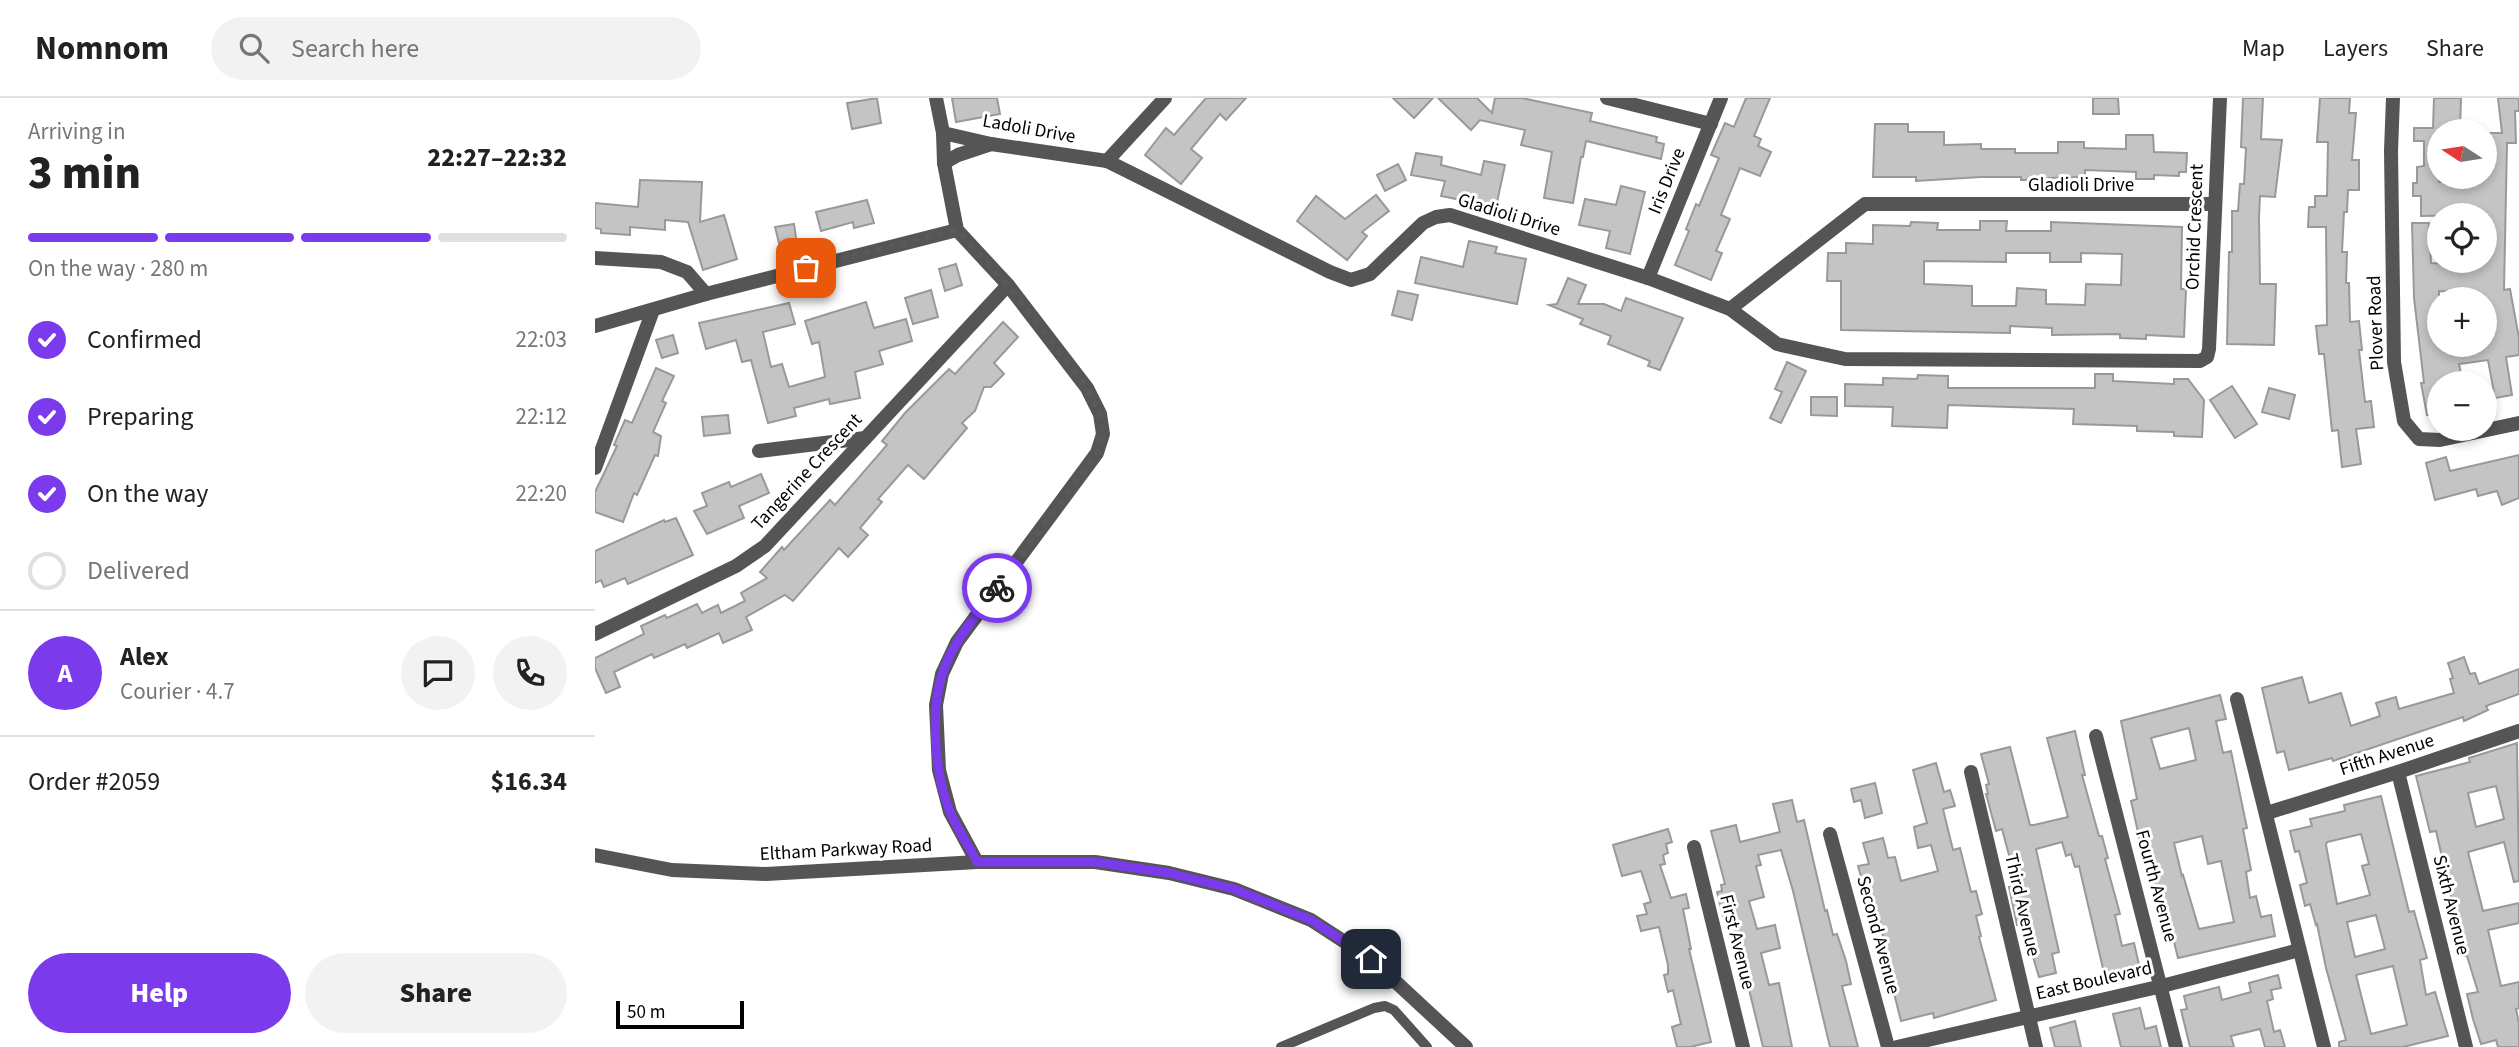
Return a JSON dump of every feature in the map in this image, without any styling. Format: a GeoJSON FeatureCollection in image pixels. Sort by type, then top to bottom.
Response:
{"type":"FeatureCollection","features":[{"type":"Feature","properties":{"kind":"street"},"geometry":{"type":"LineString","coordinates":[[936,98],[943,133],[944,163],[957,230],[1008,285],[1087,388],[1100,414],[1103,434],[1097,453],[957,642],[942,674],[936,705],[939,770],[950,812],[977,862]]}},
{"type":"Feature","properties":{"kind":"street"},"geometry":{"type":"LineString","coordinates":[[1107,161],[1151,104],[1165,98]]}},
{"type":"Feature","properties":{"kind":"street"},"geometry":{"type":"LineString","coordinates":[[1607,98],[1711,124]]}},
{"type":"Feature","properties":{"kind":"street","name":"Iris Drive"},"geometry":{"type":"LineString","coordinates":[[1648,278],[1721,98]]}},
{"type":"Feature","properties":{"kind":"street","name":"Orchid Crescent"},"geometry":{"type":"LineString","coordinates":[[2207,356],[2220,98]]}},
{"type":"Feature","properties":{"kind":"street","name":"Plover Road"},"geometry":{"type":"LineString","coordinates":[[2393,98],[2391,151],[2394,362],[2405,421],[2419,439],[2440,440],[2519,423]]}},
{"type":"Feature","properties":{"kind":"street","name":"Ladoli Drive"},"geometry":{"type":"LineString","coordinates":[[943,133],[991,144],[1107,161]]}},
{"type":"Feature","properties":{"kind":"street"},"geometry":{"type":"LineString","coordinates":[[944,163],[958,155],[991,144]]}},
{"type":"Feature","properties":{"kind":"street","name":"Gladioli Drive"},"geometry":{"type":"LineString","coordinates":[[1107,161],[1351,280],[1370,274],[1423,223],[1450,215],[1648,278],[1730,309],[1777,344],[1845,359],[2200,361],[2207,356]]}},
{"type":"Feature","properties":{"kind":"street","name":"Gladioli Drive"},"geometry":{"type":"LineString","coordinates":[[1730,309],[1865,204],[2215,204]]}},
{"type":"Feature","properties":{"kind":"street"},"geometry":{"type":"LineString","coordinates":[[595,326],[706,294],[957,230]]}},
{"type":"Feature","properties":{"kind":"street"},"geometry":{"type":"LineString","coordinates":[[595,258],[661,262],[687,272],[706,294]]}},
{"type":"Feature","properties":{"kind":"street","name":"Tangerine Crescent"},"geometry":{"type":"LineString","coordinates":[[595,634],[736,566],[765,546],[1008,285]]}},
{"type":"Feature","properties":{"kind":"street"},"geometry":{"type":"LineString","coordinates":[[595,468],[653,310]]}},
{"type":"Feature","properties":{"kind":"street"},"geometry":{"type":"LineString","coordinates":[[759,451],[865,438]]}},
{"type":"Feature","properties":{"kind":"street"},"geometry":{"type":"LineString","coordinates":[[2237,699],[2324,1047]]}},
{"type":"Feature","properties":{"kind":"street","name":"Fifth Avenue"},"geometry":{"type":"LineString","coordinates":[[2267,813],[2519,731]]}},
{"type":"Feature","properties":{"kind":"street","name":"Fourth Avenue"},"geometry":{"type":"LineString","coordinates":[[2097,736],[2176,1047]]}},
{"type":"Feature","properties":{"kind":"street","name":"Third Avenue"},"geometry":{"type":"LineString","coordinates":[[1972,772],[2036,1047]]}},
{"type":"Feature","properties":{"kind":"street","name":"Sixth Avenue"},"geometry":{"type":"LineString","coordinates":[[2398,772],[2465,1047]]}},
{"type":"Feature","properties":{"kind":"street","name":"Second Avenue"},"geometry":{"type":"LineString","coordinates":[[1830,834],[1888,1047]]}},
{"type":"Feature","properties":{"kind":"street","name":"First Avenue"},"geometry":{"type":"LineString","coordinates":[[1694,847],[1743,1047]]}},
{"type":"Feature","properties":{"kind":"street","name":"Eltham Parkway Road"},"geometry":{"type":"LineString","coordinates":[[595,855],[672,870],[766,874],[977,862],[1095,862],[1169,873],[1234,889],[1311,920],[1371,959],[1466,1047]]}},
{"type":"Feature","properties":{"kind":"street","name":"East Boulevard"},"geometry":{"type":"LineString","coordinates":[[1897,1047],[2162,986],[2299,950]]}},
{"type":"Feature","properties":{"kind":"lane"},"geometry":{"type":"LineString","coordinates":[[1282,1047],[1374,1008],[1385,1006],[1394,1010],[1427,1047]]}},
{"type":"Feature","properties":{"kind":"building"},"geometry":{"type":"Polygon","coordinates":[[[877,98],[881,123],[852,129],[847,103],[877,98]]]}},
{"type":"Feature","properties":{"kind":"building"},"geometry":{"type":"Polygon","coordinates":[[[952,98],[997,98],[1000,114],[956,122],[952,98]]]}},
{"type":"Feature","properties":{"kind":"building"},"geometry":{"type":"Polygon","coordinates":[[[1206,98],[1246,98],[1226,120],[1220,114],[1191,149],[1202,158],[1181,184],[1145,155],[1166,128],[1174,135],[1206,98]]]}},
{"type":"Feature","properties":{"kind":"building"},"geometry":{"type":"Polygon","coordinates":[[[1393,98],[1433,98],[1414,118],[1393,98]]]}},
{"type":"Feature","properties":{"kind":"building"},"geometry":{"type":"Polygon","coordinates":[[[1438,98],[1477,98],[1492,113],[1495,98],[1522,98],[1592,113],[1590,121],[1657,137],[1656,142],[1664,144],[1661,159],[1586,141],[1573,203],[1544,198],[1552,152],[1521,145],[1525,130],[1480,120],[1471,130],[1438,98]]]}},
{"type":"Feature","properties":{"kind":"building"},"geometry":{"type":"Polygon","coordinates":[[[1746,98],[1770,98],[1754,136],[1761,139],[1758,146],[1771,152],[1760,176],[1740,168],[1721,215],[1730,219],[1716,251],[1722,253],[1711,280],[1675,265],[1689,231],[1686,229],[1696,204],[1699,206],[1719,158],[1711,155],[1725,123],[1734,127],[1746,98]]]}},
{"type":"Feature","properties":{"kind":"building"},"geometry":{"type":"Polygon","coordinates":[[[2093,98],[2118,98],[2119,114],[2093,114],[2093,98]]]}},
{"type":"Feature","properties":{"kind":"building"},"geometry":{"type":"Polygon","coordinates":[[[2243,98],[2263,98],[2261,139],[2282,140],[2275,197],[2260,196],[2259,217],[2260,284],[2276,284],[2274,345],[2227,344],[2232,211],[2238,211],[2240,184],[2244,184],[2246,148],[2241,147],[2243,98]]]}},
{"type":"Feature","properties":{"kind":"building"},"geometry":{"type":"Polygon","coordinates":[[[2320,98],[2350,98],[2349,113],[2356,113],[2352,160],[2359,160],[2359,190],[2348,190],[2342,252],[2347,252],[2346,283],[2349,283],[2350,322],[2359,321],[2362,350],[2359,350],[2365,402],[2371,401],[2374,427],[2356,429],[2361,464],[2342,467],[2338,430],[2332,431],[2324,354],[2319,354],[2316,326],[2327,325],[2326,227],[2308,227],[2309,207],[2315,207],[2315,196],[2327,196],[2328,142],[2317,142],[2320,98]]]}},
{"type":"Feature","properties":{"kind":"building"},"geometry":{"type":"Polygon","coordinates":[[[2434,98],[2461,98],[2460,119],[2433,119],[2434,98]]]}},
{"type":"Feature","properties":{"kind":"building"},"geometry":{"type":"Polygon","coordinates":[[[2498,98],[2519,98],[2519,111],[2515,111],[2516,143],[2507,143],[2504,290],[2510,289],[2519,338],[2519,355],[2506,357],[2512,395],[2497,398],[2497,371],[2490,371],[2488,360],[2459,364],[2460,371],[2427,371],[2427,415],[2421,383],[2424,383],[2414,298],[2412,223],[2427,223],[2427,273],[2497,273],[2497,203],[2427,203],[2427,216],[2421,216],[2421,196],[2413,196],[2413,183],[2417,183],[2417,167],[2424,166],[2424,141],[2414,141],[2414,128],[2427,128],[2427,189],[2497,189],[2497,133],[2502,133],[2498,98]]]}},
{"type":"Feature","properties":{"kind":"building"},"geometry":{"type":"Polygon","coordinates":[[[1875,124],[1908,124],[1908,132],[1944,132],[1944,145],[1981,144],[1981,149],[2015,149],[2015,153],[2058,153],[2058,142],[2084,142],[2084,148],[2126,149],[2126,135],[2153,135],[2154,152],[2187,153],[2186,172],[2179,172],[2179,176],[2154,175],[2154,179],[2136,179],[2136,172],[2085,170],[2085,177],[2049,180],[1981,177],[1916,181],[1916,177],[1873,177],[1875,124]]]}},
{"type":"Feature","properties":{"kind":"building"},"geometry":{"type":"Polygon","coordinates":[[[1416,153],[1442,157],[1441,165],[1481,175],[1484,161],[1505,165],[1496,207],[1441,196],[1445,181],[1411,175],[1416,153]]]}},
{"type":"Feature","properties":{"kind":"building"},"geometry":{"type":"Polygon","coordinates":[[[1398,164],[1406,180],[1385,191],[1377,175],[1398,164]]]}},
{"type":"Feature","properties":{"kind":"building"},"geometry":{"type":"Polygon","coordinates":[[[640,180],[702,182],[700,222],[724,215],[737,259],[703,270],[688,222],[665,220],[665,230],[630,227],[630,235],[601,233],[601,229],[595,228],[595,203],[638,207],[640,180]]]}},
{"type":"Feature","properties":{"kind":"building"},"geometry":{"type":"Polygon","coordinates":[[[1621,186],[1645,192],[1630,254],[1606,248],[1610,231],[1579,225],[1585,199],[1616,205],[1621,186]]]}},
{"type":"Feature","properties":{"kind":"building"},"geometry":{"type":"Polygon","coordinates":[[[1376,195],[1389,211],[1362,232],[1367,236],[1347,260],[1297,221],[1316,196],[1345,219],[1376,195]]]}},
{"type":"Feature","properties":{"kind":"building"},"geometry":{"type":"Polygon","coordinates":[[[867,200],[874,223],[854,228],[853,222],[821,231],[816,212],[867,200]]]}},
{"type":"Feature","properties":{"kind":"building"},"geometry":{"type":"Polygon","coordinates":[[[1980,221],[2007,221],[2006,231],[2051,231],[2051,222],[2182,227],[2181,289],[2186,289],[2184,337],[2146,335],[2146,339],[2120,338],[2120,334],[2052,335],[2052,328],[2010,326],[2010,333],[1841,330],[1841,281],[1827,281],[1828,253],[1846,253],[1846,243],[1873,244],[1873,225],[1910,226],[1911,222],[1938,223],[1937,230],[1980,230],[1980,221]],[[2006,253],[2006,262],[1924,261],[1924,284],[1972,286],[1972,306],[2016,306],[2017,288],[2046,290],[2046,304],[2085,305],[2086,284],[2121,285],[2122,254],[2081,253],[2081,262],[2050,262],[2050,253],[2006,253]]]}},
{"type":"Feature","properties":{"kind":"building"},"geometry":{"type":"Polygon","coordinates":[[[794,224],[797,244],[780,247],[775,227],[794,224]]]}},
{"type":"Feature","properties":{"kind":"building"},"geometry":{"type":"Polygon","coordinates":[[[1469,241],[1497,247],[1495,253],[1526,259],[1517,304],[1415,283],[1421,257],[1463,267],[1469,241]]]}},
{"type":"Feature","properties":{"kind":"building"},"geometry":{"type":"Polygon","coordinates":[[[956,264],[962,285],[945,291],[939,269],[956,264]]]}},
{"type":"Feature","properties":{"kind":"building"},"geometry":{"type":"Polygon","coordinates":[[[1568,278],[1586,285],[1578,304],[1604,304],[1621,311],[1626,298],[1683,318],[1660,370],[1648,366],[1650,361],[1608,344],[1611,336],[1580,324],[1583,319],[1549,305],[1557,304],[1568,278]]]}},
{"type":"Feature","properties":{"kind":"building"},"geometry":{"type":"Polygon","coordinates":[[[931,290],[938,317],[913,324],[905,298],[931,290]]]}},
{"type":"Feature","properties":{"kind":"building"},"geometry":{"type":"Polygon","coordinates":[[[1398,291],[1418,295],[1412,320],[1392,315],[1398,291]]]}},
{"type":"Feature","properties":{"kind":"building"},"geometry":{"type":"Polygon","coordinates":[[[866,302],[874,328],[906,319],[912,341],[879,351],[883,364],[855,372],[860,398],[830,404],[829,399],[794,408],[796,416],[768,423],[751,360],[742,362],[736,340],[706,349],[699,323],[789,303],[795,324],[763,332],[771,367],[782,364],[789,387],[825,377],[819,342],[812,344],[805,321],[866,302]]]}},
{"type":"Feature","properties":{"kind":"building"},"geometry":{"type":"Polygon","coordinates":[[[1003,322],[1018,337],[994,363],[1004,374],[991,387],[984,387],[975,411],[962,423],[967,428],[924,479],[908,465],[878,499],[882,502],[860,528],[868,535],[848,557],[839,548],[793,601],[785,595],[746,617],[752,630],[723,643],[719,633],[687,648],[685,644],[654,658],[652,654],[614,672],[620,687],[606,693],[595,668],[595,658],[644,634],[641,626],[665,615],[667,618],[697,604],[702,613],[718,605],[721,613],[745,601],[741,593],[767,578],[760,572],[830,500],[835,505],[887,445],[882,441],[905,413],[949,369],[955,374],[1003,322]]]}},
{"type":"Feature","properties":{"kind":"building"},"geometry":{"type":"Polygon","coordinates":[[[673,335],[678,353],[662,358],[656,340],[673,335]]]}},
{"type":"Feature","properties":{"kind":"building"},"geometry":{"type":"Polygon","coordinates":[[[1787,362],[1806,371],[1781,423],[1770,418],[1782,392],[1775,389],[1787,362]]]}},
{"type":"Feature","properties":{"kind":"building"},"geometry":{"type":"Polygon","coordinates":[[[656,368],[674,376],[662,401],[666,403],[653,432],[661,436],[658,456],[655,455],[637,495],[634,493],[623,522],[595,512],[595,492],[617,446],[614,445],[625,420],[632,423],[656,368]]]}},
{"type":"Feature","properties":{"kind":"building"},"geometry":{"type":"Polygon","coordinates":[[[2095,374],[2113,374],[2113,381],[2174,384],[2174,379],[2188,379],[2204,400],[2202,437],[2174,436],[2174,432],[2137,431],[2137,426],[2073,424],[2074,409],[1948,405],[1947,428],[1892,426],[1893,407],[1845,406],[1845,384],[1883,385],[1883,378],[1948,376],[1948,388],[2095,388],[2095,374]]]}},
{"type":"Feature","properties":{"kind":"building"},"geometry":{"type":"Polygon","coordinates":[[[2232,386],[2257,424],[2235,438],[2210,400],[2232,386]]]}},
{"type":"Feature","properties":{"kind":"building"},"geometry":{"type":"Polygon","coordinates":[[[2269,388],[2295,395],[2289,419],[2262,412],[2269,388]]]}},
{"type":"Feature","properties":{"kind":"building"},"geometry":{"type":"Polygon","coordinates":[[[1811,397],[1837,397],[1837,416],[1811,415],[1811,397]]]}},
{"type":"Feature","properties":{"kind":"building"},"geometry":{"type":"Polygon","coordinates":[[[728,415],[730,433],[704,436],[702,417],[728,415]]]}},
{"type":"Feature","properties":{"kind":"building"},"geometry":{"type":"Polygon","coordinates":[[[2519,455],[2519,498],[2502,505],[2497,491],[2478,496],[2476,489],[2435,500],[2426,463],[2446,457],[2450,471],[2519,455]]]}},
{"type":"Feature","properties":{"kind":"building"},"geometry":{"type":"Polygon","coordinates":[[[761,474],[769,493],[739,506],[744,518],[707,534],[694,511],[707,506],[702,493],[729,482],[731,487],[761,474]]]}},
{"type":"Feature","properties":{"kind":"building"},"geometry":{"type":"Polygon","coordinates":[[[676,518],[693,555],[628,584],[625,578],[604,587],[601,580],[595,583],[595,551],[664,520],[665,522],[676,518]]]}},
{"type":"Feature","properties":{"kind":"building"},"geometry":{"type":"Polygon","coordinates":[[[2464,657],[2470,674],[2475,673],[2479,684],[2519,669],[2519,694],[2486,706],[2488,710],[2464,721],[2463,717],[2333,761],[2332,758],[2289,770],[2284,751],[2277,753],[2262,688],[2302,677],[2309,703],[2341,693],[2351,726],[2380,716],[2376,703],[2396,697],[2399,709],[2454,693],[2448,663],[2464,657]]]}},
{"type":"Feature","properties":{"kind":"building"},"geometry":{"type":"Polygon","coordinates":[[[2220,695],[2226,719],[2216,721],[2223,753],[2231,751],[2247,828],[2243,829],[2251,870],[2246,872],[2250,898],[2256,896],[2261,917],[2271,915],[2275,936],[2178,958],[2171,930],[2166,932],[2159,904],[2156,905],[2146,850],[2142,850],[2131,801],[2137,799],[2121,721],[2220,695]],[[2189,728],[2151,738],[2160,769],[2196,760],[2189,728]],[[2202,836],[2174,843],[2199,929],[2234,922],[2221,861],[2208,864],[2202,836]]]}},
{"type":"Feature","properties":{"kind":"building"},"geometry":{"type":"Polygon","coordinates":[[[2075,731],[2085,775],[2082,775],[2108,858],[2105,859],[2120,914],[2115,915],[2122,946],[2134,943],[2140,969],[2105,977],[2079,866],[2075,867],[2071,854],[2066,856],[2062,842],[2036,849],[2059,952],[2052,954],[2056,973],[2039,977],[2025,930],[2023,931],[2021,924],[2017,925],[2009,887],[2017,885],[2002,829],[1996,831],[1986,794],[1986,785],[1989,784],[1981,754],[2010,747],[2030,825],[2068,817],[2047,738],[2075,731]]]}},
{"type":"Feature","properties":{"kind":"building"},"geometry":{"type":"Polygon","coordinates":[[[2517,743],[2519,881],[2514,882],[2504,842],[2468,852],[2483,911],[2519,903],[2519,923],[2488,930],[2501,986],[2519,982],[2519,1008],[2516,1009],[2519,1047],[2498,1047],[2496,1040],[2481,1044],[2467,994],[2478,992],[2460,937],[2457,938],[2452,919],[2456,918],[2436,831],[2430,832],[2416,776],[2470,762],[2469,758],[2517,743]],[[2496,786],[2468,793],[2476,827],[2504,819],[2496,786]]]}},
{"type":"Feature","properties":{"kind":"building"},"geometry":{"type":"Polygon","coordinates":[[[1936,763],[1944,792],[1950,790],[1955,806],[1943,809],[1953,850],[1960,848],[1971,892],[1976,891],[1982,914],[1976,916],[1981,936],[1979,937],[1996,1000],[1934,1018],[1933,1013],[1901,1021],[1882,946],[1885,945],[1876,906],[1870,908],[1858,866],[1869,864],[1863,843],[1883,838],[1888,858],[1895,857],[1901,881],[1938,871],[1931,845],[1918,848],[1914,827],[1927,823],[1913,770],[1936,763]]]}},
{"type":"Feature","properties":{"kind":"building"},"geometry":{"type":"Polygon","coordinates":[[[1875,783],[1882,813],[1865,818],[1861,800],[1854,802],[1851,789],[1875,783]]]}},
{"type":"Feature","properties":{"kind":"building"},"geometry":{"type":"Polygon","coordinates":[[[2381,796],[2409,912],[2414,911],[2427,958],[2420,960],[2426,995],[2435,992],[2448,1036],[2403,1047],[2339,1047],[2339,1042],[2346,1040],[2317,924],[2310,904],[2305,906],[2300,885],[2307,883],[2299,851],[2295,852],[2290,831],[2312,826],[2310,819],[2345,811],[2344,805],[2381,796]],[[2361,834],[2327,842],[2337,904],[2370,895],[2362,866],[2369,864],[2361,834]],[[2376,915],[2347,922],[2355,957],[2385,949],[2376,915]],[[2393,966],[2356,975],[2371,1034],[2407,1025],[2393,966]]]}},
{"type":"Feature","properties":{"kind":"building"},"geometry":{"type":"Polygon","coordinates":[[[1792,800],[1797,822],[1804,820],[1825,911],[1827,910],[1833,935],[1837,934],[1846,961],[1851,984],[1842,986],[1858,1047],[1830,1047],[1781,850],[1758,855],[1761,865],[1756,866],[1764,897],[1749,901],[1757,929],[1775,925],[1780,948],[1761,953],[1769,985],[1779,983],[1792,1047],[1763,1047],[1746,977],[1744,978],[1739,960],[1743,959],[1733,922],[1723,916],[1717,892],[1722,891],[1721,885],[1725,884],[1711,831],[1736,825],[1740,842],[1780,832],[1773,804],[1792,800]]]}},
{"type":"Feature","properties":{"kind":"building"},"geometry":{"type":"Polygon","coordinates":[[[1668,829],[1672,842],[1666,844],[1668,853],[1663,855],[1665,864],[1660,865],[1671,898],[1686,894],[1689,908],[1683,909],[1689,949],[1711,1042],[1690,1047],[1677,1047],[1672,1027],[1681,1024],[1673,990],[1668,992],[1664,975],[1668,974],[1668,965],[1659,927],[1641,931],[1637,916],[1647,914],[1644,904],[1651,902],[1641,871],[1622,876],[1613,845],[1668,829]]]}},
{"type":"Feature","properties":{"kind":"building"},"geometry":{"type":"Polygon","coordinates":[[[2278,975],[2281,988],[2271,990],[2273,999],[2267,1001],[2274,1032],[2280,1030],[2285,1047],[2265,1047],[2260,1029],[2231,1036],[2234,1047],[2190,1047],[2181,1010],[2187,1009],[2184,996],[2219,987],[2222,1000],[2251,992],[2249,983],[2278,975]]]}},
{"type":"Feature","properties":{"kind":"building"},"geometry":{"type":"Polygon","coordinates":[[[2140,1008],[2145,1029],[2156,1026],[2161,1047],[2121,1047],[2113,1014],[2140,1008]]]}},
{"type":"Feature","properties":{"kind":"building"},"geometry":{"type":"Polygon","coordinates":[[[2075,1021],[2081,1047],[2055,1047],[2050,1028],[2075,1021]]]}},
{"type":"Feature","properties":{"kind":"way so far"},"geometry":{"type":"LineString","coordinates":[[806,268],[957,230],[1008,285],[1087,388],[1100,414],[1103,434],[1097,453],[997,588]]}},
{"type":"Feature","properties":{"kind":"route"},"geometry":{"type":"LineString","coordinates":[[997,588],[957,642],[942,674],[936,705],[939,770],[950,812],[977,862],[1095,862],[1169,873],[1234,889],[1311,920],[1371,959]]}}]}
